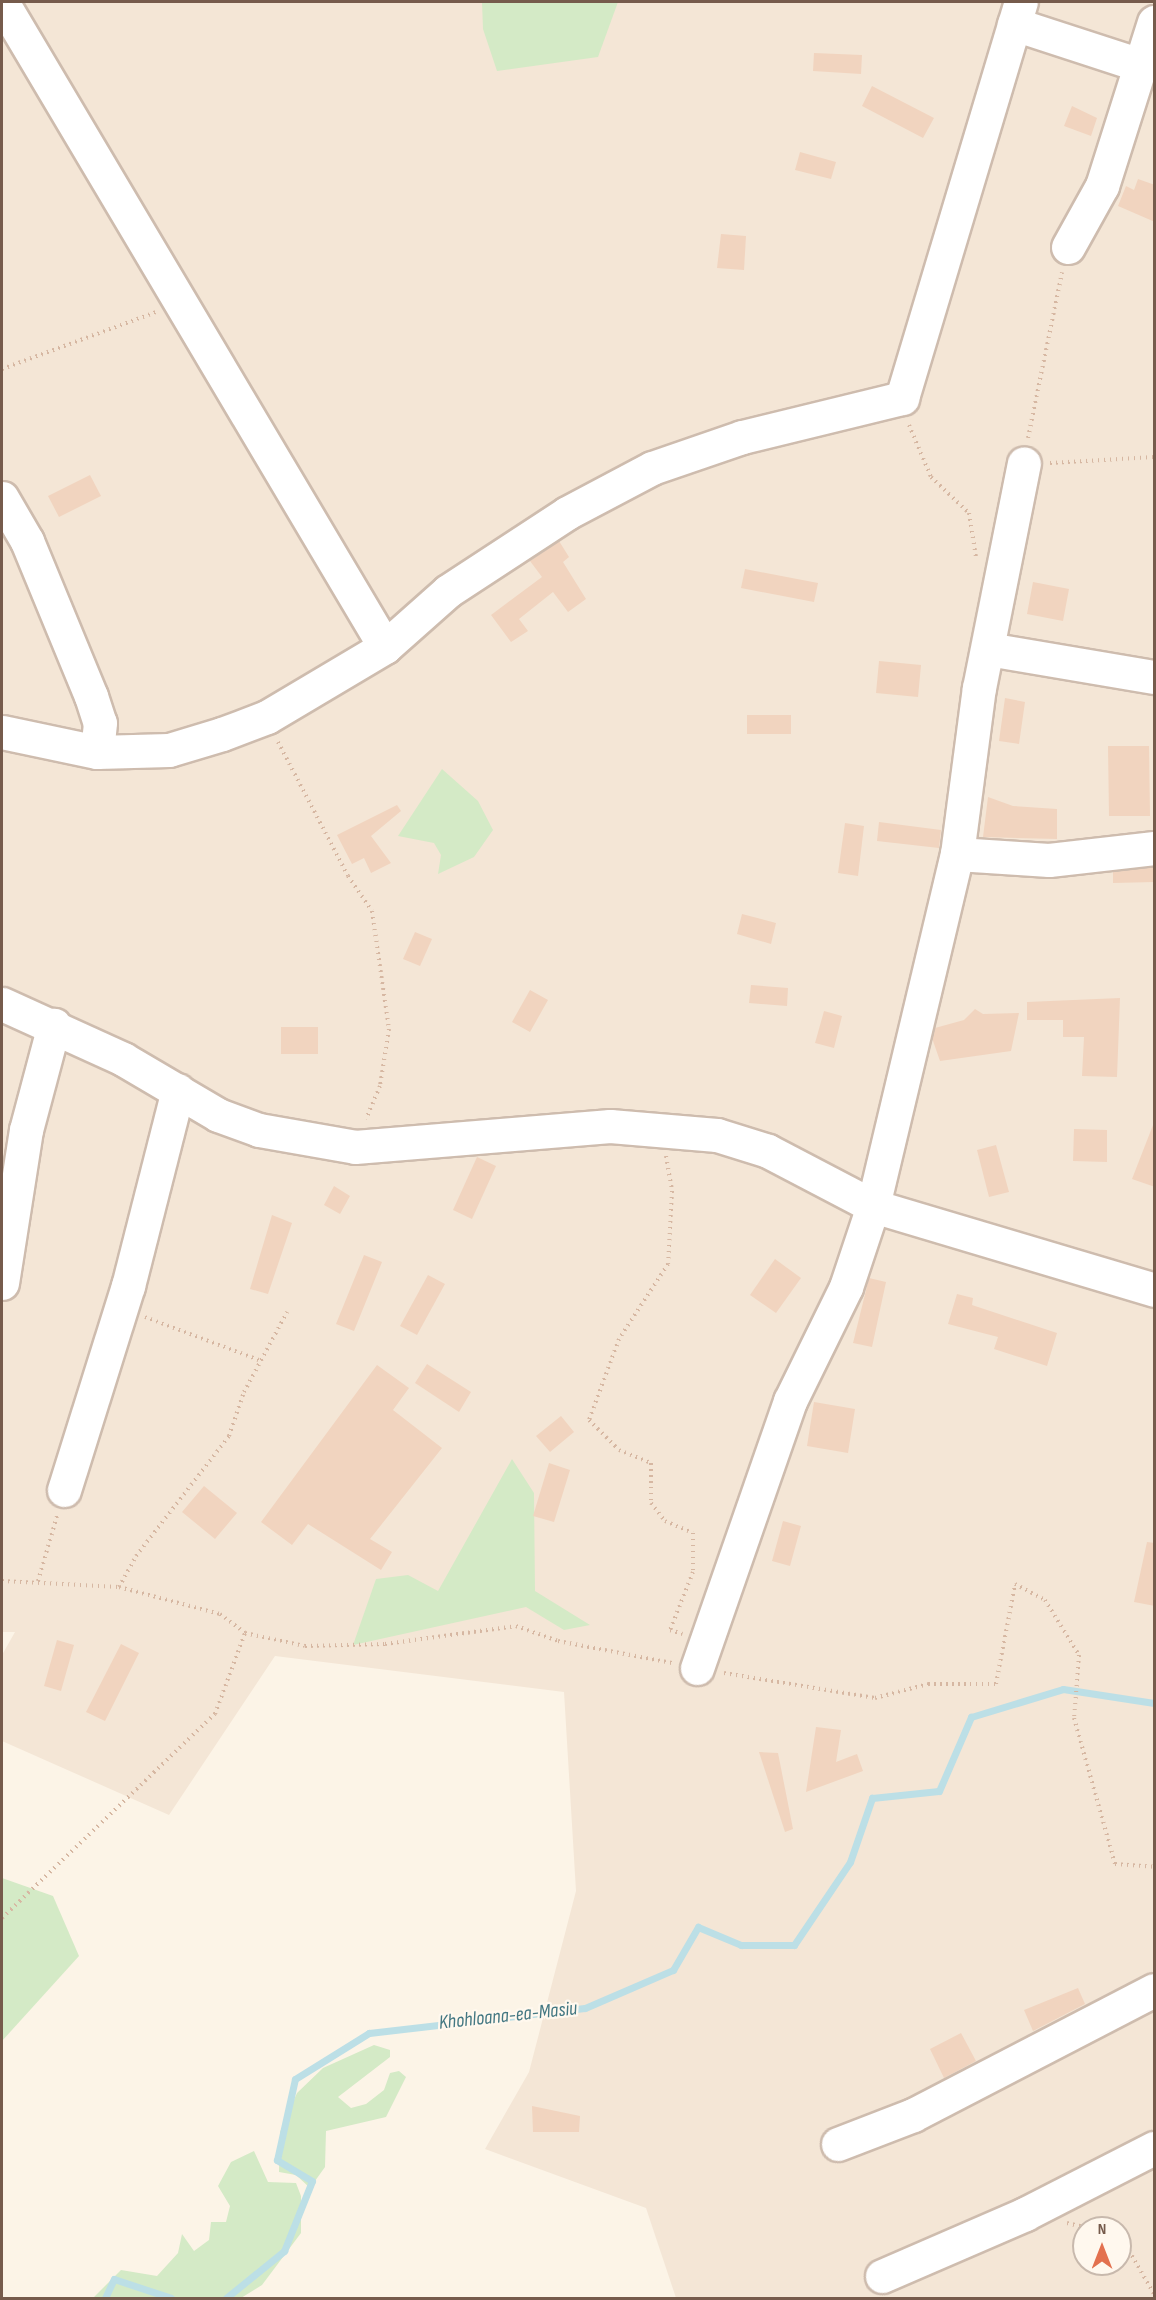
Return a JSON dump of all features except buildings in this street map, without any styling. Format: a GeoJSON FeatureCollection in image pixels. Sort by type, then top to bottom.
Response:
{"type":"FeatureCollection","features":[{"type":"Feature","properties":{"kind":"street"},"geometry":{"type":"LineString","coordinates":[[2,2],[178,304],[385,647]]}},
{"type":"Feature","properties":{"kind":"street"},"geometry":{"type":"LineString","coordinates":[[2,732],[97,752],[169,750],[267,717],[385,647],[448,591],[567,513],[652,468],[742,437],[902,398],[1018,13],[1140,65]]}},
{"type":"Feature","properties":{"kind":"street"},"geometry":{"type":"LineString","coordinates":[[1068,247],[1102,186],[1155,22]]}},
{"type":"Feature","properties":{"kind":"street"},"geometry":{"type":"LineString","coordinates":[[702,1656],[790,1401],[846,1287],[873,1206],[957,854],[988,649],[1024,464]]}},
{"type":"Feature","properties":{"kind":"street"},"geometry":{"type":"LineString","coordinates":[[2,498],[27,541],[81,667],[100,723],[97,752]]}},
{"type":"Feature","properties":{"kind":"street"},"geometry":{"type":"LineString","coordinates":[[988,649],[1155,677]]}},
{"type":"Feature","properties":{"kind":"street"},"geometry":{"type":"LineString","coordinates":[[957,854],[1049,860],[1155,848]]}},
{"type":"Feature","properties":{"kind":"street"},"geometry":{"type":"LineString","coordinates":[[2,1004],[54,1024],[178,1090],[218,1115],[259,1130],[355,1147],[610,1126],[717,1135],[768,1150],[873,1206],[1155,1290]]}},
{"type":"Feature","properties":{"kind":"street"},"geometry":{"type":"LineString","coordinates":[[2,1283],[26,1130],[54,1024]]}},
{"type":"Feature","properties":{"kind":"street"},"geometry":{"type":"LineString","coordinates":[[64,1490],[122,1308],[178,1090]]}},
{"type":"Feature","properties":{"kind":"street"},"geometry":{"type":"LineString","coordinates":[[838,2144],[912,2115],[1155,1990]]}},
{"type":"Feature","properties":{"kind":"street"},"geometry":{"type":"LineString","coordinates":[[882,2276],[1025,2214],[1155,2148]]}},
{"type":"Feature","properties":{"kind":"path"},"geometry":{"type":"LineString","coordinates":[[1068,247],[1045,338],[1024,464],[1155,457]]}},
{"type":"Feature","properties":{"kind":"path"},"geometry":{"type":"LineString","coordinates":[[2,369],[178,304]]}},
{"type":"Feature","properties":{"kind":"path"},"geometry":{"type":"LineString","coordinates":[[902,398],[914,446],[931,477],[969,513],[978,570]]}},
{"type":"Feature","properties":{"kind":"path"},"geometry":{"type":"LineString","coordinates":[[267,717],[342,866],[372,911],[389,1029],[380,1086],[355,1147]]}},
{"type":"Feature","properties":{"kind":"path"},"geometry":{"type":"LineString","coordinates":[[661,1129],[672,1191],[668,1264],[619,1339],[589,1420],[619,1450],[651,1463],[651,1503],[665,1521],[693,1533],[693,1572],[670,1630],[702,1656]]}},
{"type":"Feature","properties":{"kind":"path"},"geometry":{"type":"LineString","coordinates":[[122,1308],[259,1360]]}},
{"type":"Feature","properties":{"kind":"path"},"geometry":{"type":"LineString","coordinates":[[119,1587],[136,1556],[229,1436],[259,1360],[287,1312]]}},
{"type":"Feature","properties":{"kind":"path"},"geometry":{"type":"LineString","coordinates":[[38,1581],[64,1490]]}},
{"type":"Feature","properties":{"kind":"path"},"geometry":{"type":"LineString","coordinates":[[2,1581],[38,1581],[119,1587],[220,1614],[245,1632],[306,1646],[385,1644],[516,1626],[558,1641],[702,1656],[875,1698],[928,1684],[996,1684],[1015,1584],[1045,1600],[1079,1655],[1074,1718],[1115,1864],[1155,1867]]}},
{"type":"Feature","properties":{"kind":"path"},"geometry":{"type":"LineString","coordinates":[[2,1918],[215,1714],[245,1632]]}},
{"type":"Feature","properties":{"kind":"path"},"geometry":{"type":"LineString","coordinates":[[1132,2255],[1155,2294]]}},
{"type":"Feature","properties":{"kind":"shaded area"},"geometry":{"type":"Polygon","coordinates":[[[2,2],[1154,2],[1154,2298],[676,2298],[646,2208],[485,2149],[529,2072],[576,1891],[564,1692],[275,1656],[169,1815],[2,1741],[2,1655],[15,1632],[2,1632],[2,2]]]}},
{"type":"Feature","properties":{"kind":"green space"},"geometry":{"type":"Polygon","coordinates":[[[482,2],[618,2],[598,57],[497,71],[483,29],[482,2]]]}},
{"type":"Feature","properties":{"kind":"green space"},"geometry":{"type":"Polygon","coordinates":[[[442,769],[478,801],[493,830],[474,857],[438,874],[441,855],[434,843],[398,836],[442,769]]]}},
{"type":"Feature","properties":{"kind":"green space"},"geometry":{"type":"Polygon","coordinates":[[[512,1459],[534,1493],[535,1591],[590,1625],[564,1630],[526,1607],[353,1645],[376,1579],[408,1575],[438,1591],[512,1459]]]}},
{"type":"Feature","properties":{"kind":"green space"},"geometry":{"type":"Polygon","coordinates":[[[2,1878],[53,1896],[79,1956],[2,2041],[2,1878]]]}},
{"type":"Feature","properties":{"kind":"green space"},"geometry":{"type":"Polygon","coordinates":[[[374,2045],[390,2050],[390,2057],[338,2097],[351,2108],[366,2104],[384,2090],[390,2073],[399,2071],[406,2077],[386,2117],[326,2131],[325,2167],[310,2188],[296,2175],[279,2172],[280,2132],[297,2093],[323,2068],[374,2045]]]}},
{"type":"Feature","properties":{"kind":"green space"},"geometry":{"type":"Polygon","coordinates":[[[254,2151],[268,2182],[296,2183],[301,2196],[301,2233],[262,2285],[241,2298],[93,2298],[121,2270],[157,2276],[178,2253],[182,2234],[194,2251],[209,2240],[211,2222],[226,2222],[230,2206],[218,2186],[231,2162],[254,2151]]]}},
{"type":"Feature","properties":{"kind":"waterway","name":"Khohloana-ea-Masiu"},"geometry":{"type":"LineString","coordinates":[[226,2298],[284,2251],[312,2181],[277,2160],[295,2079],[369,2033],[585,2008],[673,1970],[698,1927],[741,1945],[794,1945],[850,1862],[872,1798],[939,1791],[971,1717],[1063,1689],[1154,1703]]}},
{"type":"Feature","properties":{"kind":"waterway","name":"Khohloana-ea-Masiu"},"geometry":{"type":"LineString","coordinates":[[105,2298],[114,2279],[171,2298]]}}]}
